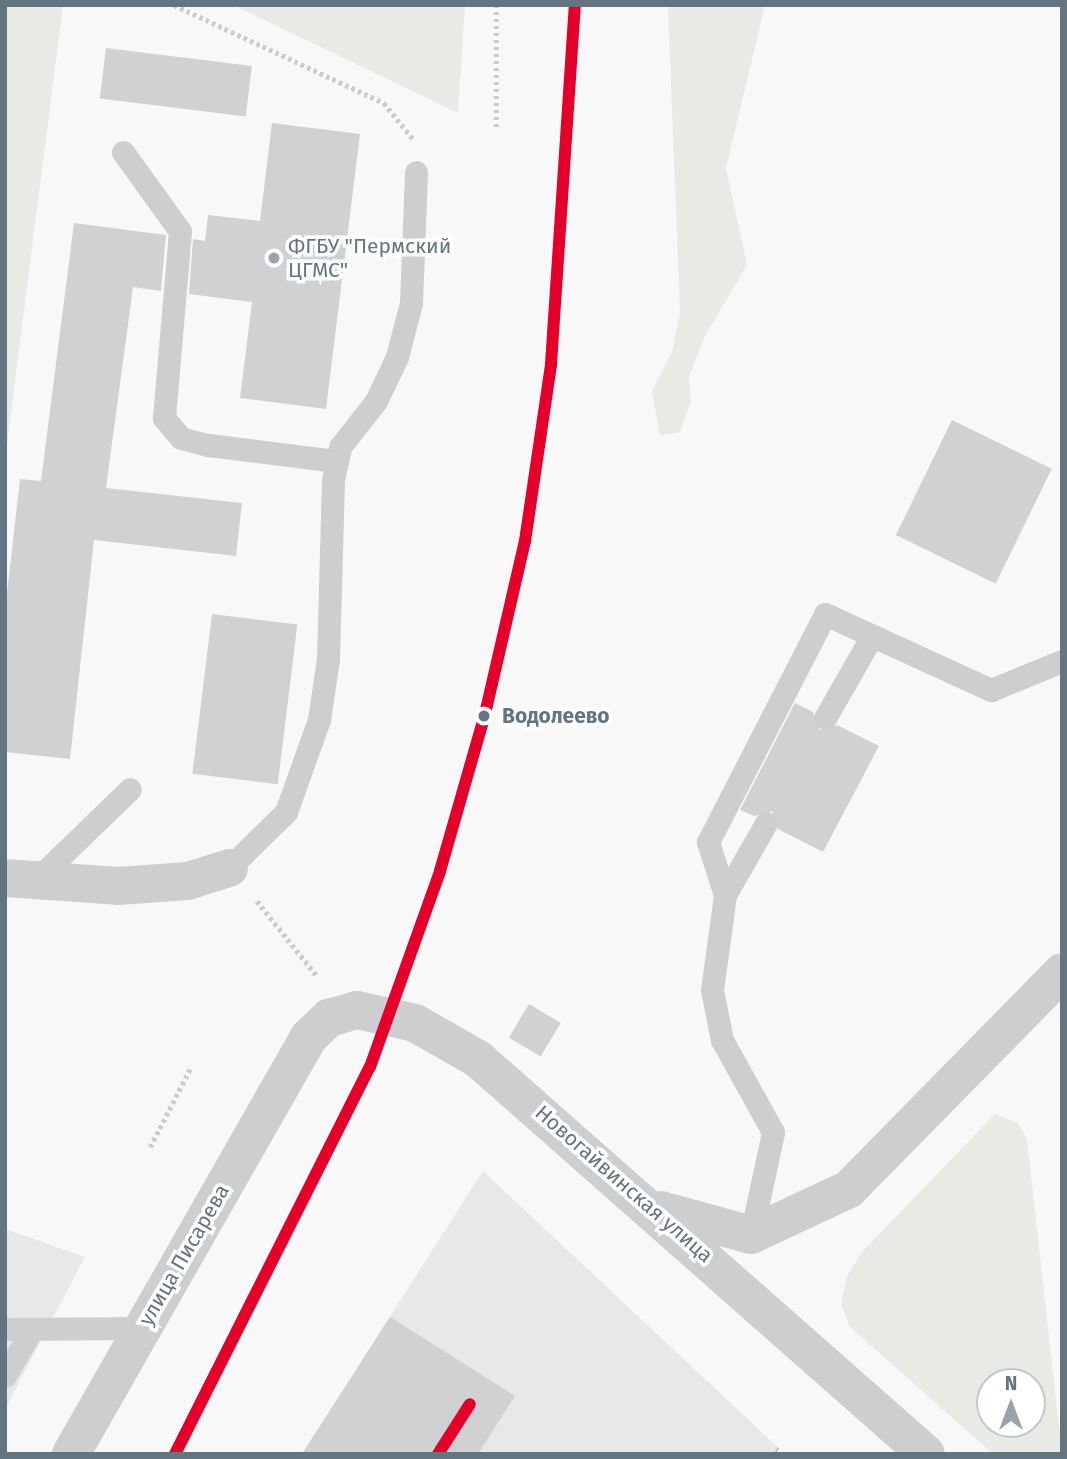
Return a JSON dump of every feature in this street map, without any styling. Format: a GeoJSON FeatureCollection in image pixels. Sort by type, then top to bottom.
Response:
{"type":"FeatureCollection","features":[{"type":"Feature","properties":{"kind":"street"},"geometry":{"type":"LineString","coordinates":[[20,879],[188,881],[229,868]]}},
{"type":"Feature","properties":{"kind":"street"},"geometry":{"type":"LineString","coordinates":[[655,1208],[751,1235],[849,1189],[1062,972]]}},
{"type":"Feature","properties":{"kind":"street","name":"улица Писарева"},"geometry":{"type":"LineString","coordinates":[[71,1454],[297,1055],[318,1027],[341,1012]]}},
{"type":"Feature","properties":{"kind":"street","name":"Новогайвинская улица"},"geometry":{"type":"LineString","coordinates":[[341,1012],[390,1016],[446,1037],[655,1208],[926,1454]]}},
{"type":"Feature","properties":{"kind":"lane"},"geometry":{"type":"LineString","coordinates":[[123,152],[180,231],[164,418],[181,438],[208,445],[337,461]]}},
{"type":"Feature","properties":{"kind":"lane"},"geometry":{"type":"LineString","coordinates":[[229,868],[286,812],[318,720],[328,659],[337,461],[397,357],[411,303],[415,172]]}},
{"type":"Feature","properties":{"kind":"lane"},"geometry":{"type":"LineString","coordinates":[[725,895],[708,842],[825,614],[990,690],[1062,661]]}},
{"type":"Feature","properties":{"kind":"lane"},"geometry":{"type":"LineString","coordinates":[[825,719],[872,636]]}},
{"type":"Feature","properties":{"kind":"lane"},"geometry":{"type":"LineString","coordinates":[[20,879],[130,789]]}},
{"type":"Feature","properties":{"kind":"lane"},"geometry":{"type":"LineString","coordinates":[[751,1235],[773,1132],[719,1028],[712,990],[725,895],[766,823]]}},
{"type":"Feature","properties":{"kind":"lane"},"geometry":{"type":"LineString","coordinates":[[5,1329],[143,1328]]}},
{"type":"Feature","properties":{"kind":"lane"},"geometry":{"type":"LineString","coordinates":[[5,1376],[32,1329]]}},
{"type":"Feature","properties":{"kind":"path"},"geometry":{"type":"LineString","coordinates":[[174,5],[384,103],[414,139],[415,172]]}},
{"type":"Feature","properties":{"kind":"path"},"geometry":{"type":"LineString","coordinates":[[496,5],[496,127]]}},
{"type":"Feature","properties":{"kind":"path"},"geometry":{"type":"LineString","coordinates":[[229,868],[341,1012]]}},
{"type":"Feature","properties":{"kind":"path"},"geometry":{"type":"LineString","coordinates":[[150,1147],[190,1069]]}},
{"type":"Feature","properties":{"kind":"shaded area"},"geometry":{"type":"Polygon","coordinates":[[[5,5],[63,5],[5,460],[5,5]]]}},
{"type":"Feature","properties":{"kind":"shaded area"},"geometry":{"type":"Polygon","coordinates":[[[233,5],[465,5],[458,113],[233,5]]]}},
{"type":"Feature","properties":{"kind":"shaded area"},"geometry":{"type":"Polygon","coordinates":[[[668,5],[765,5],[726,168],[747,265],[705,336],[689,377],[691,401],[680,432],[660,436],[652,391],[672,352],[680,313],[668,5]]]}},
{"type":"Feature","properties":{"kind":"shaded area"},"geometry":{"type":"Polygon","coordinates":[[[995,1114],[1018,1123],[1027,1139],[1062,1454],[993,1454],[849,1326],[841,1304],[847,1276],[862,1252],[995,1114]]]}},
{"type":"Feature","properties":{"kind":"shaded area"},"geometry":{"type":"Polygon","coordinates":[[[483,1171],[785,1454],[302,1454],[483,1171]]]}},
{"type":"Feature","properties":{"kind":"shaded area"},"geometry":{"type":"Polygon","coordinates":[[[5,1229],[85,1257],[5,1409],[5,1229]]]}},
{"type":"Feature","properties":{"kind":"building"},"geometry":{"type":"Polygon","coordinates":[[[106,48],[252,66],[246,117],[100,99],[106,48]]]}},
{"type":"Feature","properties":{"kind":"building","name":"ФГБУ \"Пермский ЦГМС\""},"geometry":{"type":"Polygon","coordinates":[[[272,123],[360,134],[326,409],[240,398],[252,302],[189,294],[193,239],[205,241],[208,215],[260,221],[272,123]]]}},
{"type":"Feature","properties":{"kind":"building"},"geometry":{"type":"Polygon","coordinates":[[[74,223],[166,235],[161,291],[133,287],[106,488],[242,503],[236,556],[94,540],[70,759],[5,752],[5,611],[20,479],[41,481],[74,223]]]}},
{"type":"Feature","properties":{"kind":"building"},"geometry":{"type":"Polygon","coordinates":[[[952,420],[1052,469],[996,584],[896,535],[952,420]]]}},
{"type":"Feature","properties":{"kind":"building"},"geometry":{"type":"Polygon","coordinates":[[[212,614],[297,624],[278,784],[192,774],[212,614]]]}},
{"type":"Feature","properties":{"kind":"building"},"geometry":{"type":"Polygon","coordinates":[[[795,703],[813,712],[819,730],[837,725],[879,746],[823,852],[778,829],[772,811],[754,816],[740,810],[795,703]]]}},
{"type":"Feature","properties":{"kind":"building"},"geometry":{"type":"Polygon","coordinates":[[[529,1004],[561,1023],[541,1056],[509,1037],[529,1004]]]}},
{"type":"Feature","properties":{"kind":"building"},"geometry":{"type":"Polygon","coordinates":[[[390,1317],[515,1396],[478,1454],[302,1454],[390,1317]]]}},
{"type":"Feature","properties":{"kind":"railway"},"geometry":{"type":"LineString","coordinates":[[438,1454],[470,1404]]}},
{"type":"Feature","properties":{"kind":"railway"},"geometry":{"type":"LineString","coordinates":[[778,1454],[781,1450]]}},
{"type":"Feature","properties":{"kind":"transit line"},"geometry":{"type":"LineString","coordinates":[[175,1454],[370,1067],[440,871],[485,714],[525,541],[551,364],[575,5]]}},
{"type":"Feature","properties":{"kind":"transit line"},"geometry":{"type":"LineString","coordinates":[[438,1454],[470,1404]]}},
{"type":"Feature","properties":{"kind":"place","name":"ФГБУ \"Пермский ЦГМС\""},"geometry":{"type":"Point","coordinates":[274,258]}},
{"type":"Feature","properties":{"kind":"place","name":"Водолеево"},"geometry":{"type":"Point","coordinates":[484,716]}}]}
